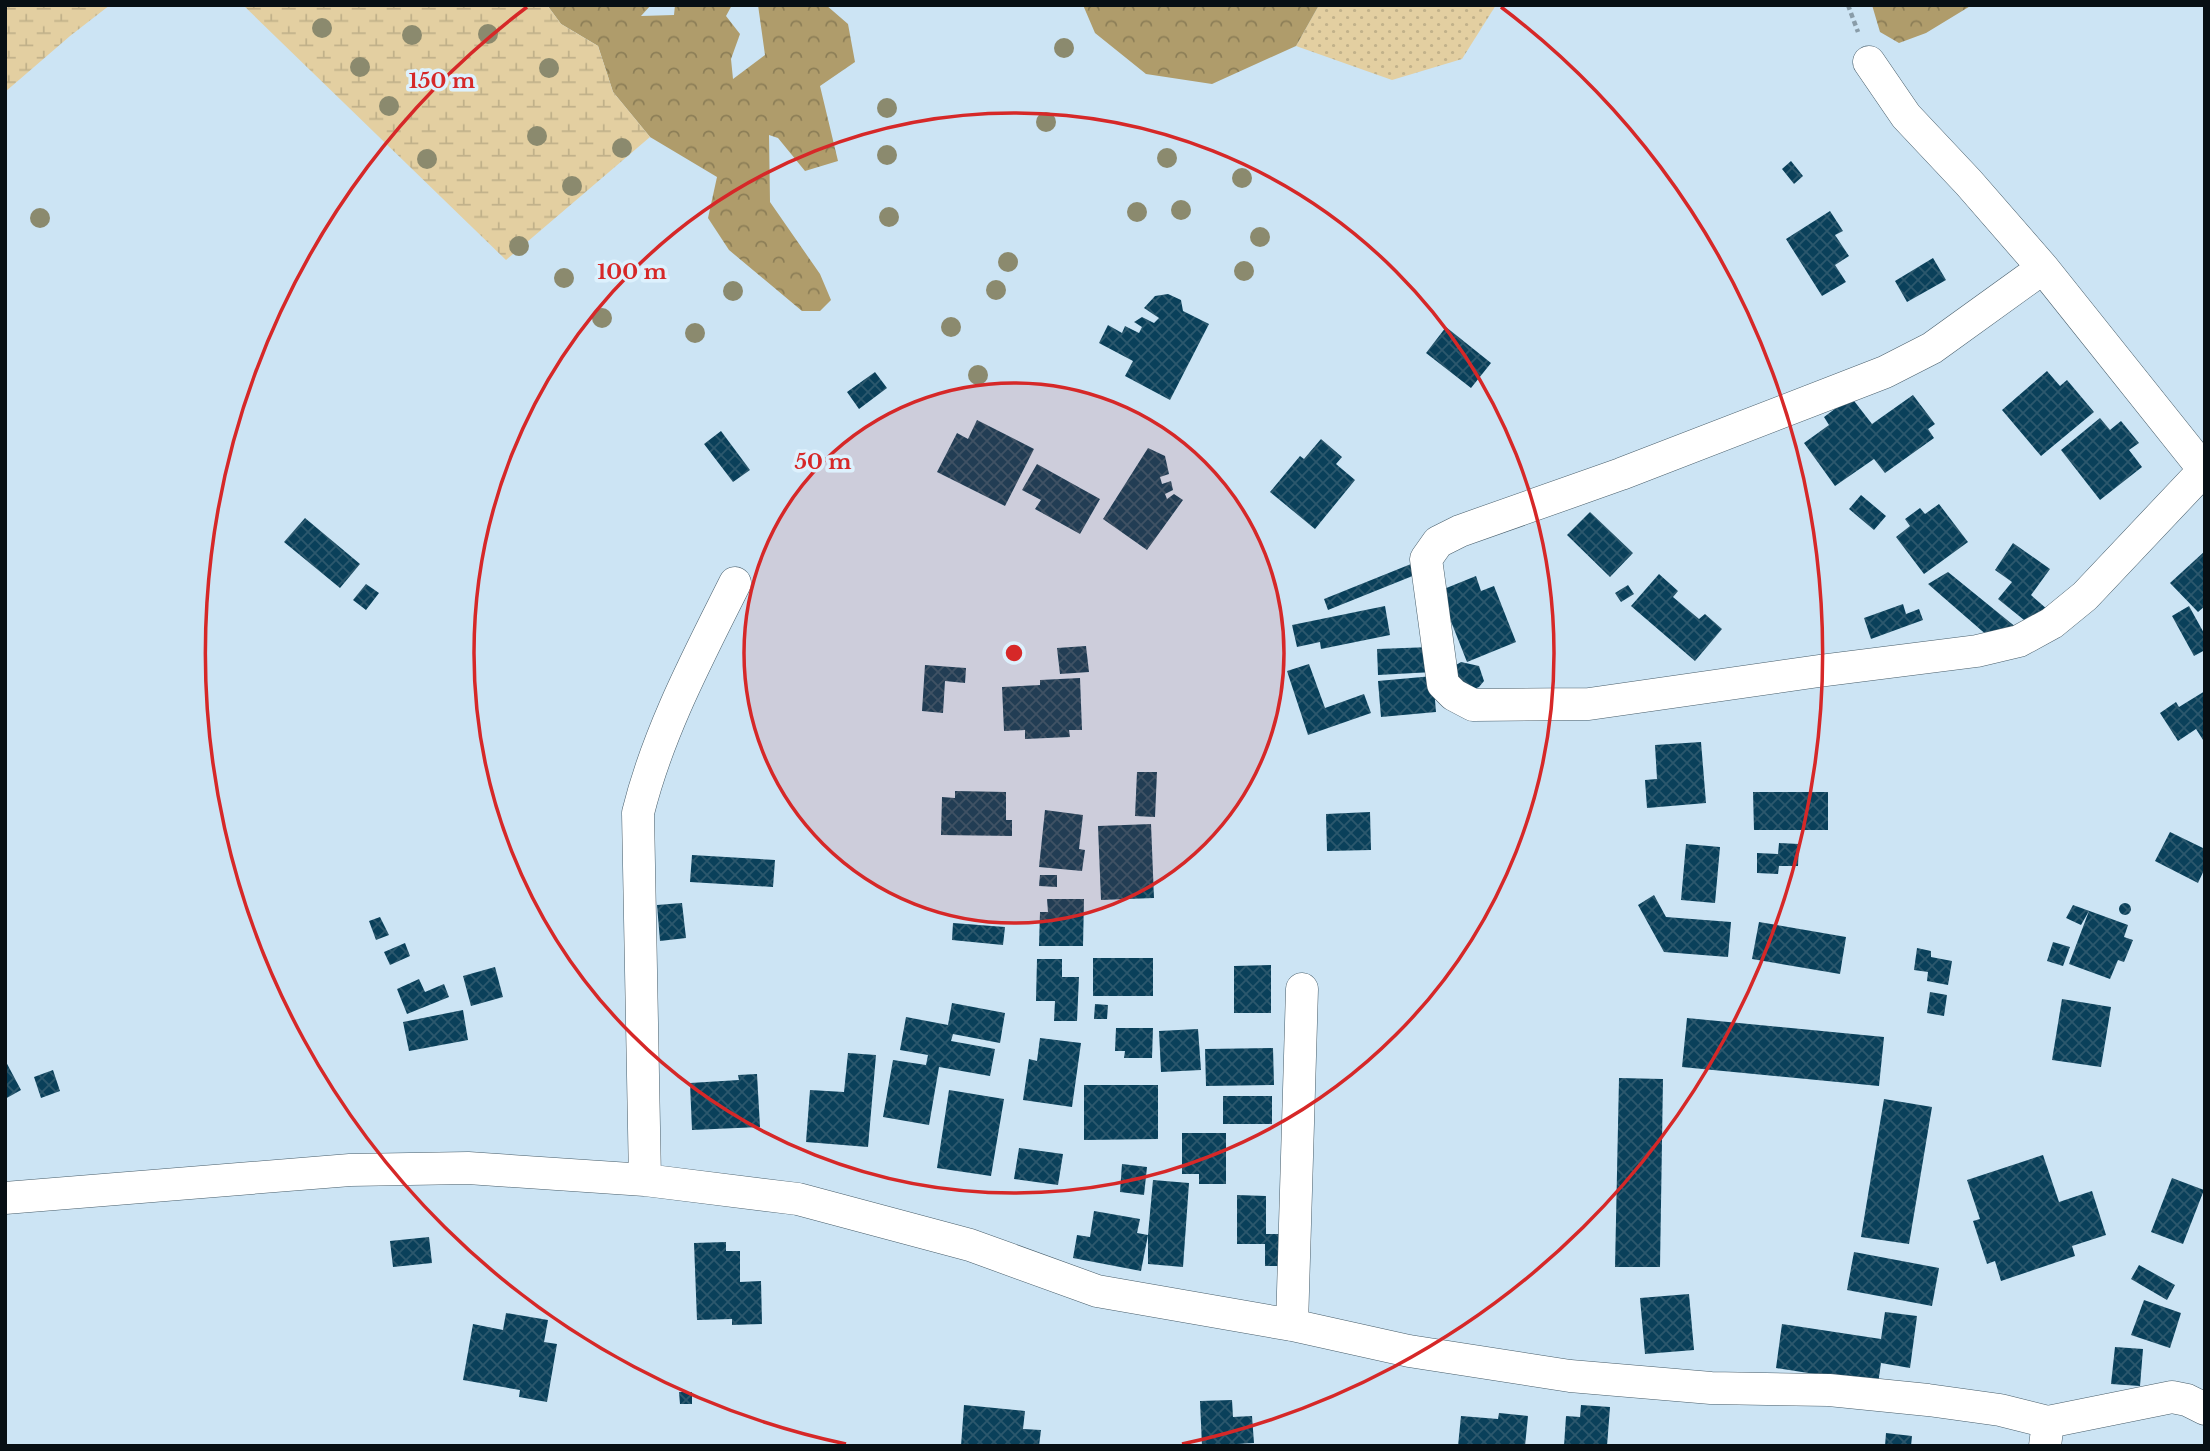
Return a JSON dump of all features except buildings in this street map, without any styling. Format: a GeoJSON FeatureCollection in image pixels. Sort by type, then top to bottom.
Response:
{"type":"FeatureCollection","features":[{"type":"Feature","properties":{"kind":"street"},"geometry":{"type":"LineString","coordinates":[[1869,62],[1906,116],[2043,268],[2204,470],[2085,596],[2052,623],[2019,642],[1977,651],[1590,704],[1473,705],[1454,695],[1443,684],[1426,558],[1438,542],[1460,531],[1621,474],[1885,372],[1932,348],[2043,268]]}},
{"type":"Feature","properties":{"kind":"street"},"geometry":{"type":"LineString","coordinates":[[645,1180],[638,813],[647,778],[690,673],[736,583]]}},
{"type":"Feature","properties":{"kind":"street"},"geometry":{"type":"LineString","coordinates":[[1292,1325],[1302,989]]}},
{"type":"Feature","properties":{"kind":"street"},"geometry":{"type":"LineString","coordinates":[[5,1198],[350,1170],[468,1168],[645,1180],[798,1199],[970,1245],[1097,1291],[1292,1325],[1409,1351],[1570,1376],[1712,1388],[1829,1390],[1988,1408],[2047,1434],[2172,1397],[2187,1400],[2205,1409]]}},
{"type":"Feature","properties":{"kind":"green space"},"geometry":{"type":"Polygon","coordinates":[[[5,5],[110,5],[5,92],[5,5]]]}},
{"type":"Feature","properties":{"kind":"green space"},"geometry":{"type":"Polygon","coordinates":[[[243,5],[547,5],[561,24],[598,46],[613,92],[650,137],[506,260],[243,5]]]}},
{"type":"Feature","properties":{"kind":"green space"},"geometry":{"type":"Polygon","coordinates":[[[547,5],[651,5],[641,16],[674,15],[675,5],[732,5],[726,16],[740,34],[731,59],[733,79],[765,55],[758,5],[826,5],[848,24],[855,62],[820,86],[838,161],[805,171],[778,138],[769,135],[770,202],[820,274],[831,300],[820,311],[802,311],[729,250],[708,218],[717,177],[650,137],[613,92],[598,46],[561,24],[547,5]]]}},
{"type":"Feature","properties":{"kind":"green space"},"geometry":{"type":"Polygon","coordinates":[[[1083,5],[1319,5],[1296,46],[1212,84],[1146,74],[1095,33],[1083,5]]]}},
{"type":"Feature","properties":{"kind":"green space"},"geometry":{"type":"Polygon","coordinates":[[[1319,5],[1496,5],[1462,59],[1392,80],[1296,46],[1319,5]]]}},
{"type":"Feature","properties":{"kind":"green space"},"geometry":{"type":"Polygon","coordinates":[[[1872,5],[1972,5],[1926,33],[1899,43],[1880,32],[1872,5]]]}}]}
